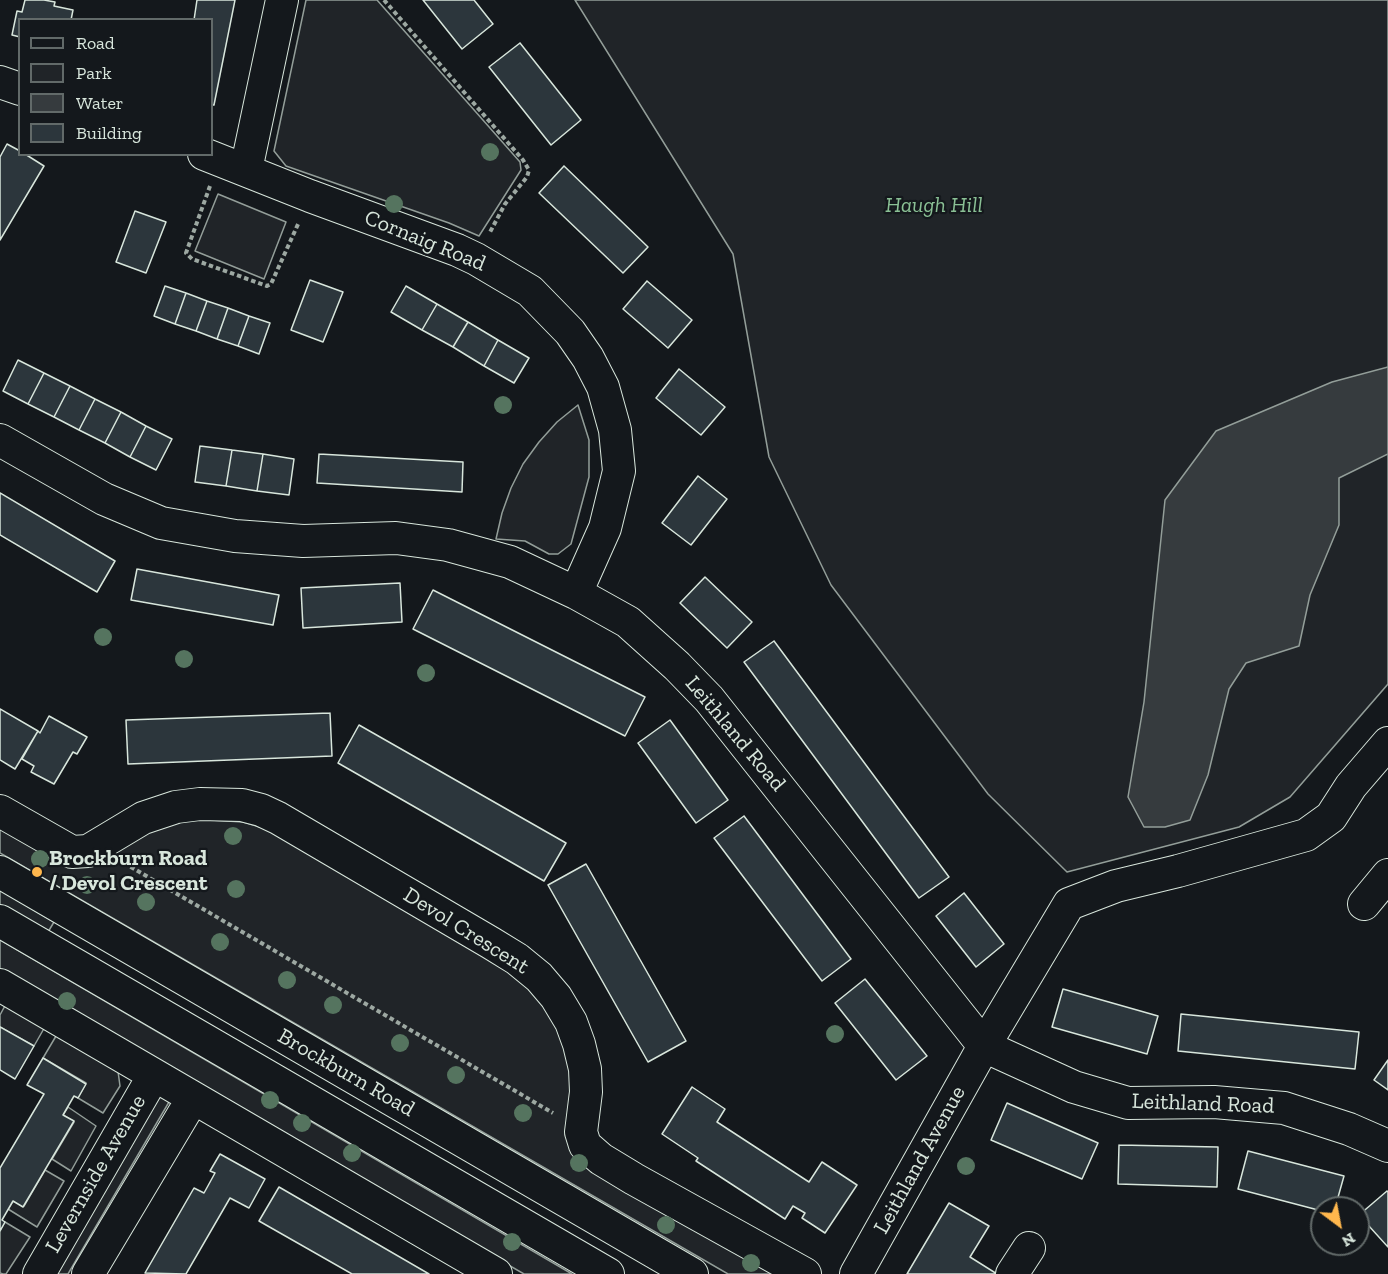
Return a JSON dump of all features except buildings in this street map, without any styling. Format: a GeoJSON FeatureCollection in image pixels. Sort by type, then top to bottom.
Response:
{"type":"FeatureCollection","features":[{"type":"Feature","properties":{"kind":"street"},"geometry":{"type":"LineString","coordinates":[[223,162],[282,0]]}},
{"type":"Feature","properties":{"kind":"street"},"geometry":{"type":"LineString","coordinates":[[0,82],[18,88]]}},
{"type":"Feature","properties":{"kind":"street","name":"Cornaig Road"},"geometry":{"type":"LineString","coordinates":[[223,162],[476,259],[530,291],[570,332],[588,358],[603,387],[615,430],[619,471],[605,528],[576,593]]}},
{"type":"Feature","properties":{"kind":"street","name":"Leithland Road"},"geometry":{"type":"LineString","coordinates":[[0,440],[104,499],[160,523],[235,536],[303,541],[396,538],[448,545],[510,562],[576,593],[628,621],[709,699],[984,1046],[1074,1088],[1128,1103],[1214,1102],[1284,1108],[1349,1129],[1388,1146]]}},
{"type":"Feature","properties":{"kind":"street","name":"Leithland Avenue"},"geometry":{"type":"LineString","coordinates":[[856,1274],[984,1046],[1069,904],[1116,886],[1306,836],[1331,817],[1351,786],[1388,743]]}},
{"type":"Feature","properties":{"kind":"street","name":"Devol Crescent"},"geometry":{"type":"LineString","coordinates":[[0,811],[72,852],[88,851],[120,830],[159,811],[200,804],[242,804],[278,818],[491,943],[538,977],[556,997],[571,1022],[585,1069],[586,1092],[581,1132]]}},
{"type":"Feature","properties":{"kind":"street","name":"Brockburn Road"},"geometry":{"type":"LineString","coordinates":[[0,872],[692,1274]]}},
{"type":"Feature","properties":{"kind":"street"},"geometry":{"type":"LineString","coordinates":[[1364,904],[1388,875]]}},
{"type":"Feature","properties":{"kind":"street","name":"Brockburn Road"},"geometry":{"type":"LineString","coordinates":[[0,921],[608,1274]]}},
{"type":"Feature","properties":{"kind":"street"},"geometry":{"type":"LineString","coordinates":[[63,958],[85,921]]}},
{"type":"Feature","properties":{"kind":"street"},"geometry":{"type":"LineString","coordinates":[[0,985],[496,1274]]}},
{"type":"Feature","properties":{"kind":"street","name":"Levernside Avenue"},"geometry":{"type":"LineString","coordinates":[[39,1274],[154,1075]]}},
{"type":"Feature","properties":{"kind":"street","name":"Levernside Avenue"},"geometry":{"type":"LineString","coordinates":[[88,1274],[193,1098]]}},
{"type":"Feature","properties":{"kind":"street"},"geometry":{"type":"LineString","coordinates":[[581,1132],[585,1145],[601,1159],[805,1274]]}},
{"type":"Feature","properties":{"kind":"path"},"geometry":{"type":"LineString","coordinates":[[384,0],[523,160],[529,170],[527,177],[505,204]]}},
{"type":"Feature","properties":{"kind":"path"},"geometry":{"type":"LineString","coordinates":[[223,162],[186,253],[192,260],[267,286],[271,284],[310,196]]}},
{"type":"Feature","properties":{"kind":"path"},"geometry":{"type":"LineString","coordinates":[[100,845],[125,863],[552,1112],[581,1132]]}},
{"type":"Feature","properties":{"kind":"green space"},"geometry":{"type":"Polygon","coordinates":[[[306,0],[377,0],[520,162],[521,170],[479,236],[449,223],[286,166],[274,151],[306,0]]]}},
{"type":"Feature","properties":{"kind":"green space","name":"Haugh Hill"},"geometry":{"type":"Polygon","coordinates":[[[575,0],[1388,0],[1388,684],[1290,797],[1239,827],[1067,872],[988,794],[831,585],[769,457],[733,254],[575,0]]]}},
{"type":"Feature","properties":{"kind":"green space"},"geometry":{"type":"Polygon","coordinates":[[[218,194],[286,222],[264,279],[195,251],[218,194]]]}},
{"type":"Feature","properties":{"kind":"green space"},"geometry":{"type":"Polygon","coordinates":[[[578,405],[589,440],[589,477],[571,544],[558,554],[549,554],[525,541],[496,539],[511,488],[523,464],[557,422],[578,405]]]}},
{"type":"Feature","properties":{"kind":"green space"},"geometry":{"type":"Polygon","coordinates":[[[194,819],[243,822],[273,831],[510,967],[545,997],[576,1068],[570,1141],[774,1274],[728,1274],[0,853],[0,821],[72,862],[96,865],[149,830],[194,819]]]}},
{"type":"Feature","properties":{"kind":"green space"},"geometry":{"type":"Polygon","coordinates":[[[0,890],[54,922],[48,932],[0,905],[0,890]]]}},
{"type":"Feature","properties":{"kind":"green space"},"geometry":{"type":"Polygon","coordinates":[[[0,940],[572,1274],[524,1274],[0,972],[0,940]]]}},
{"type":"Feature","properties":{"kind":"green space"},"geometry":{"type":"Polygon","coordinates":[[[7,1002],[46,1025],[34,1046],[0,1027],[0,1015],[7,1002]]]}},
{"type":"Feature","properties":{"kind":"green space"},"geometry":{"type":"Polygon","coordinates":[[[59,1031],[117,1064],[120,1086],[103,1113],[78,1098],[86,1083],[43,1058],[59,1031]]]}},
{"type":"Feature","properties":{"kind":"green space"},"geometry":{"type":"Polygon","coordinates":[[[162,1096],[169,1102],[68,1274],[54,1274],[159,1097],[162,1096]]]}},
{"type":"Feature","properties":{"kind":"green space"},"geometry":{"type":"Polygon","coordinates":[[[68,1107],[96,1126],[71,1171],[52,1159],[74,1122],[63,1115],[68,1107]]]}},
{"type":"Feature","properties":{"kind":"green space"},"geometry":{"type":"Polygon","coordinates":[[[45,1170],[64,1181],[37,1227],[8,1209],[13,1201],[24,1206],[45,1170]]]}},
{"type":"Feature","properties":{"kind":"green space"},"geometry":{"type":"Polygon","coordinates":[[[5,1222],[30,1237],[6,1274],[3,1274],[0,1273],[0,1231],[5,1222]]]}},
{"type":"Feature","properties":{"kind":"water"},"geometry":{"type":"Polygon","coordinates":[[[1388,367],[1388,454],[1339,478],[1339,525],[1310,595],[1299,646],[1246,663],[1229,689],[1208,775],[1190,820],[1165,827],[1144,827],[1128,797],[1144,702],[1165,500],[1216,431],[1332,382],[1388,367]]]}},
{"type":"Feature","properties":{"kind":"place","name":"Brockburn Road / Devol Crescent"},"geometry":{"type":"Point","coordinates":[37,872]}}]}
